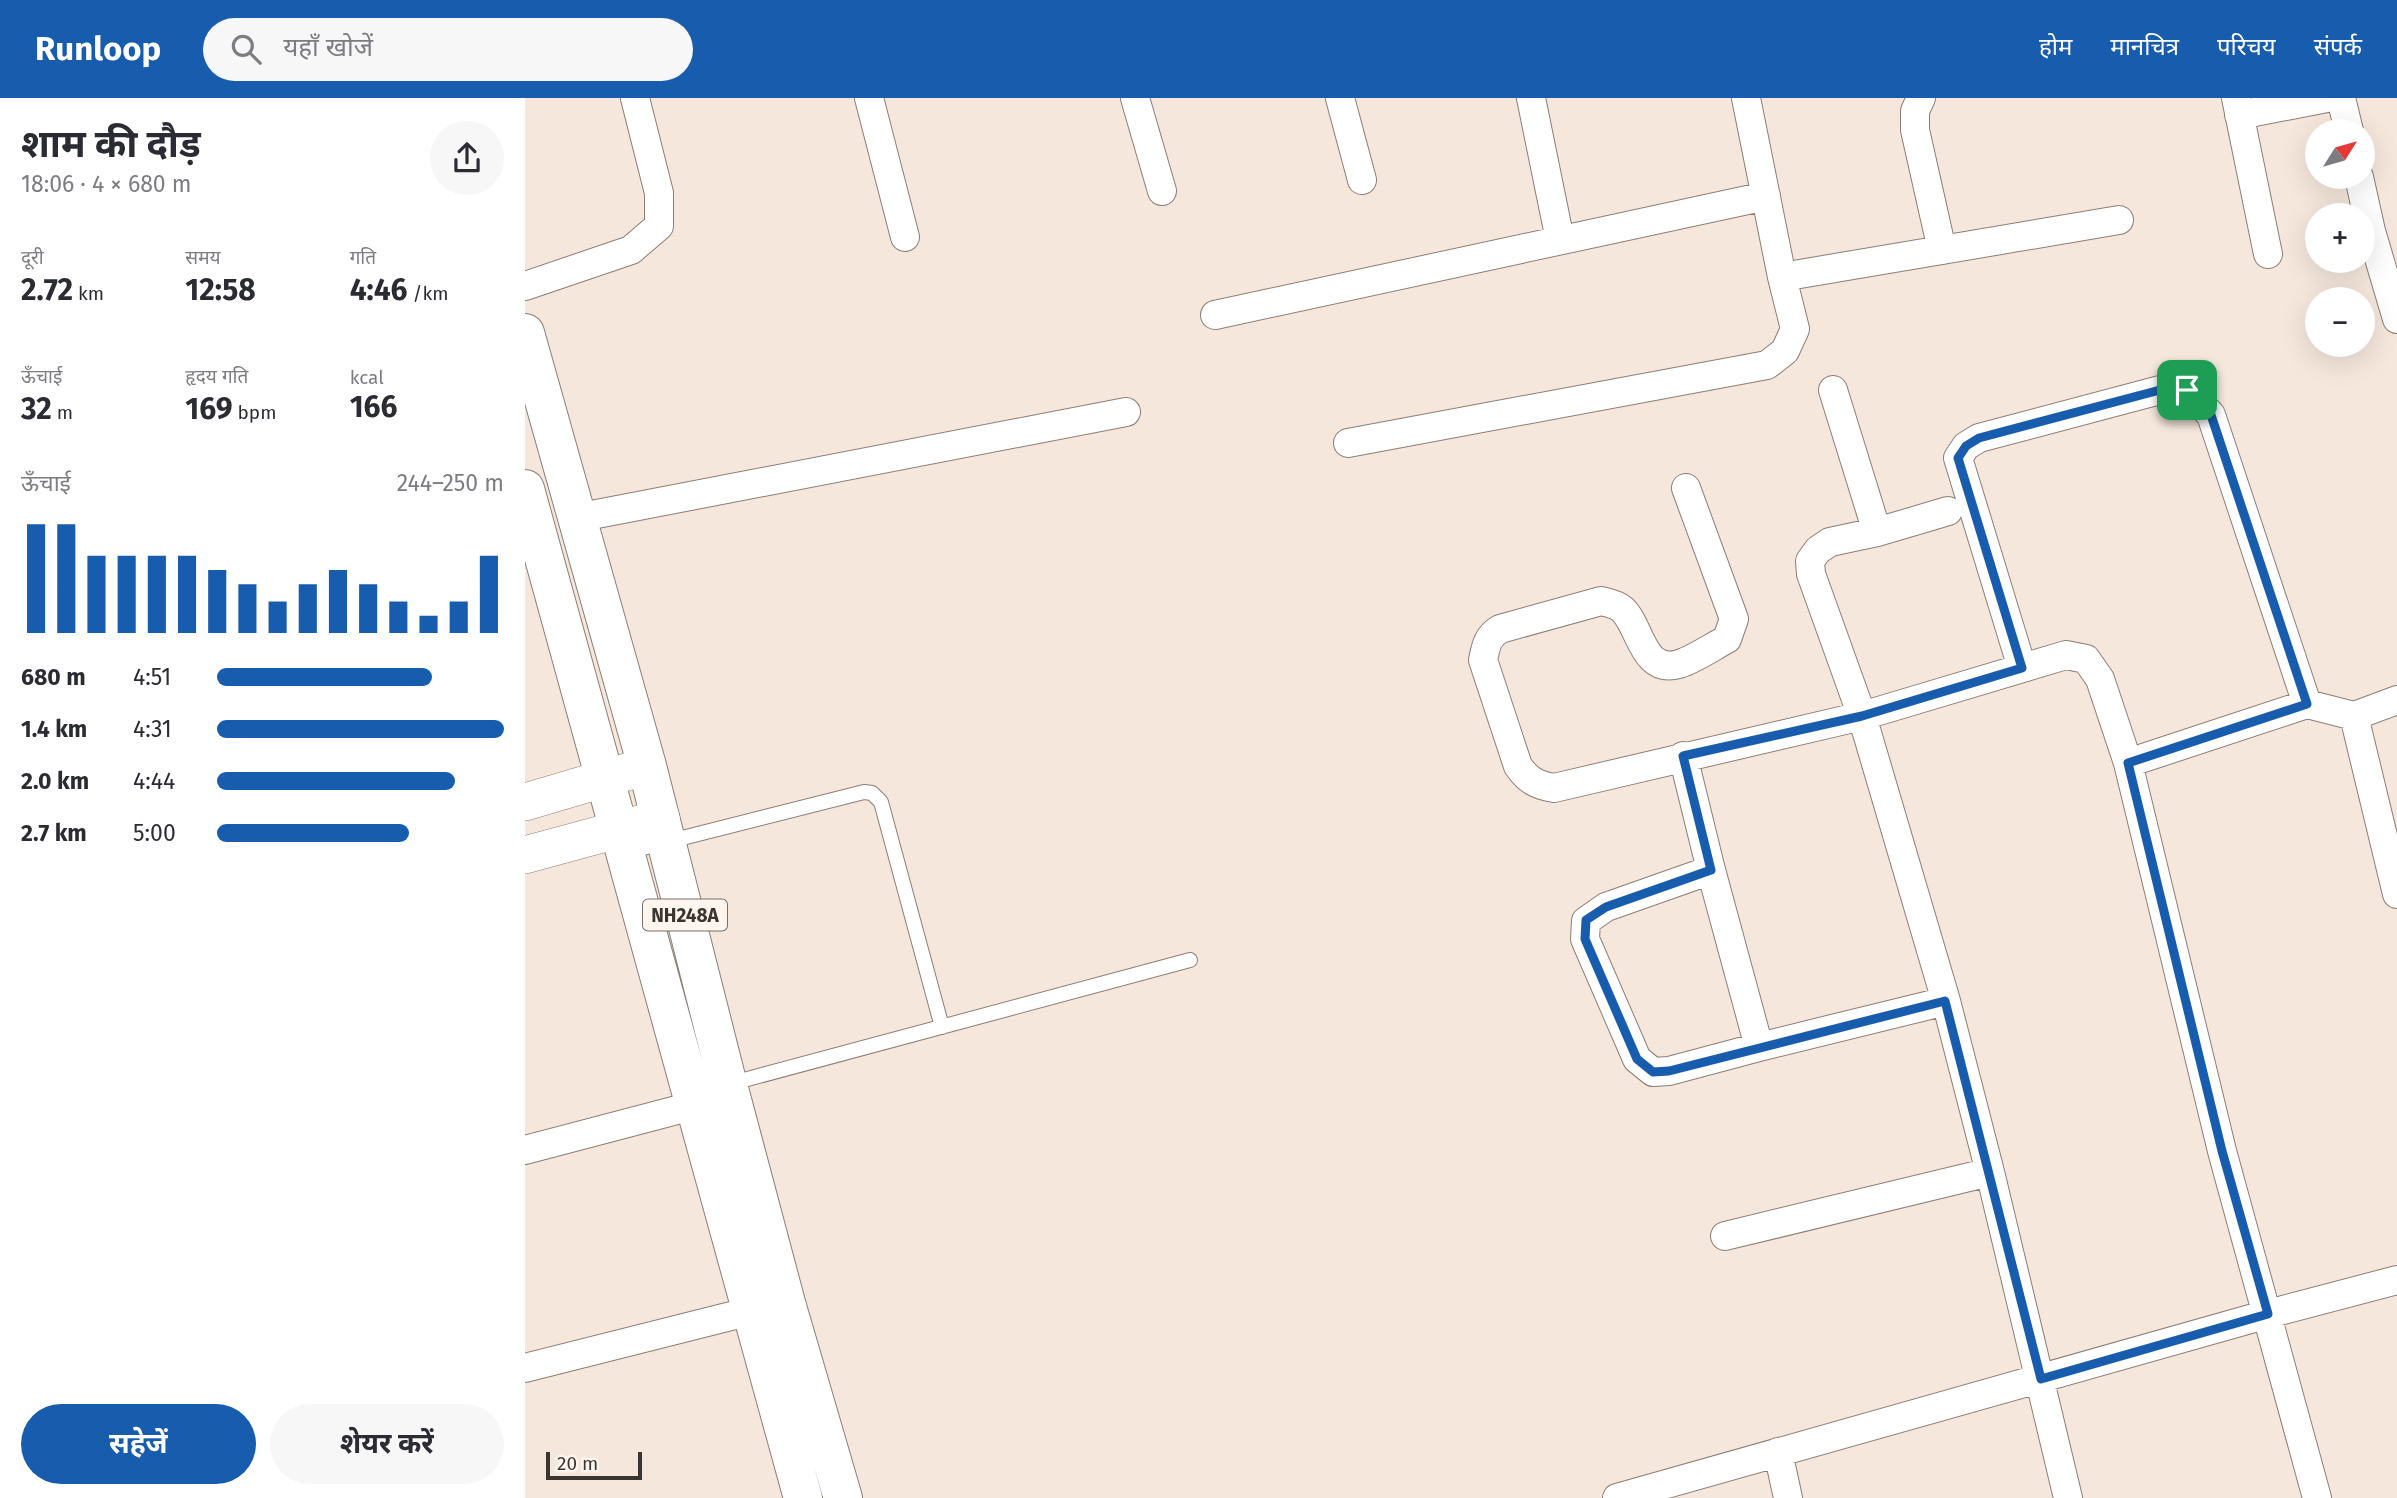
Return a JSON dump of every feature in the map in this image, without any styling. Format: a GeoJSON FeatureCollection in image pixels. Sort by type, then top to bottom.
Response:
{"type":"FeatureCollection","features":[{"type":"Feature","properties":{"kind":"highway","name":"NH248A"},"geometry":{"type":"LineString","coordinates":[[525,332],[647,766],[786,1303],[843,1498]]}},
{"type":"Feature","properties":{"kind":"highway","name":"NH248A"},"geometry":{"type":"LineString","coordinates":[[525,489],[803,1498]]}},
{"type":"Feature","properties":{"kind":"street"},"geometry":{"type":"LineString","coordinates":[[525,286],[631,250],[659,226],[659,193],[635,98]]}},
{"type":"Feature","properties":{"kind":"street"},"geometry":{"type":"LineString","coordinates":[[869,98],[905,237]]}},
{"type":"Feature","properties":{"kind":"street"},"geometry":{"type":"LineString","coordinates":[[1135,98],[1162,191]]}},
{"type":"Feature","properties":{"kind":"street"},"geometry":{"type":"LineString","coordinates":[[1340,98],[1362,180]]}},
{"type":"Feature","properties":{"kind":"street"},"geometry":{"type":"LineString","coordinates":[[1531,98],[1560,240]]}},
{"type":"Feature","properties":{"kind":"street"},"geometry":{"type":"LineString","coordinates":[[1348,443],[1767,365],[1785,351],[1795,329],[1746,98]]}},
{"type":"Feature","properties":{"kind":"street"},"geometry":{"type":"LineString","coordinates":[[1921,98],[1915,111],[1915,130],[1942,250]]}},
{"type":"Feature","properties":{"kind":"street"},"geometry":{"type":"LineString","coordinates":[[2268,254],[2238,106],[2327,98]]}},
{"type":"Feature","properties":{"kind":"street"},"geometry":{"type":"LineString","coordinates":[[2341,98],[2346,119]]}},
{"type":"Feature","properties":{"kind":"street"},"geometry":{"type":"LineString","coordinates":[[2362,189],[2397,319]]}},
{"type":"Feature","properties":{"kind":"street"},"geometry":{"type":"LineString","coordinates":[[1215,315],[1766,196]]}},
{"type":"Feature","properties":{"kind":"street"},"geometry":{"type":"LineString","coordinates":[[1782,277],[2119,220]]}},
{"type":"Feature","properties":{"kind":"street"},"geometry":{"type":"LineString","coordinates":[[1833,390],[1877,531]]}},
{"type":"Feature","properties":{"kind":"street"},"geometry":{"type":"LineString","coordinates":[[2022,668],[1958,458],[1966,446],[1979,438],[2160,390],[2187,390],[2211,415],[2307,704]]}},
{"type":"Feature","properties":{"kind":"street"},"geometry":{"type":"LineString","coordinates":[[576,518],[1126,412]]}},
{"type":"Feature","properties":{"kind":"street"},"geometry":{"type":"LineString","coordinates":[[1686,488],[1734,619],[1727,639],[1679,664],[1664,666],[1653,660],[1645,649],[1624,610],[1601,601],[1500,629],[1491,635],[1483,660],[1518,766],[1528,779],[1541,786],[1554,788],[1862,716],[2066,655],[2086,659],[2100,679],[2128,763],[2222,1151],[2317,1498]]}},
{"type":"Feature","properties":{"kind":"street"},"geometry":{"type":"LineString","coordinates":[[1948,511],[1830,542],[1818,550],[1810,561],[1811,574],[1862,716],[1945,1001],[1990,1172],[2068,1498]]}},
{"type":"Feature","properties":{"kind":"street"},"geometry":{"type":"LineString","coordinates":[[2128,763],[2307,704],[2354,716],[2397,700]]}},
{"type":"Feature","properties":{"kind":"street"},"geometry":{"type":"LineString","coordinates":[[2354,716],[2397,894]]}},
{"type":"Feature","properties":{"kind":"street"},"geometry":{"type":"LineString","coordinates":[[1683,756],[1759,1047]]}},
{"type":"Feature","properties":{"kind":"street"},"geometry":{"type":"LineString","coordinates":[[525,802],[647,766]]}},
{"type":"Feature","properties":{"kind":"street"},"geometry":{"type":"LineString","coordinates":[[525,855],[623,841],[664,830]]}},
{"type":"Feature","properties":{"kind":"street"},"geometry":{"type":"LineString","coordinates":[[1711,870],[1606,907],[1586,920],[1585,939],[1637,1059],[1653,1072],[1669,1071],[1945,1001]]}},
{"type":"Feature","properties":{"kind":"street"},"geometry":{"type":"LineString","coordinates":[[525,1150],[696,1105]]}},
{"type":"Feature","properties":{"kind":"street"},"geometry":{"type":"LineString","coordinates":[[1725,1236],[1990,1172]]}},
{"type":"Feature","properties":{"kind":"street"},"geometry":{"type":"LineString","coordinates":[[1617,1498],[2397,1280]]}},
{"type":"Feature","properties":{"kind":"street"},"geometry":{"type":"LineString","coordinates":[[525,1368],[751,1311]]}},
{"type":"Feature","properties":{"kind":"street"},"geometry":{"type":"LineString","coordinates":[[1778,1452],[1788,1498]]}},
{"type":"Feature","properties":{"kind":"lane"},"geometry":{"type":"LineString","coordinates":[[664,830],[864,792],[877,796],[881,802],[942,1027]]}},
{"type":"Feature","properties":{"kind":"lane"},"geometry":{"type":"LineString","coordinates":[[728,1084],[1190,960]]}},
{"type":"Feature","properties":{"kind":"route"},"geometry":{"type":"LineString","coordinates":[[2160,390],[2187,390],[2211,415],[2307,704],[2128,763],[2222,1151],[2268,1314],[2041,1379],[1945,1001],[1669,1071],[1653,1072],[1637,1059],[1585,939],[1586,920],[1606,907],[1711,870],[1683,756],[1862,716],[2022,668],[1958,458],[1966,446],[1979,438],[2160,390]]}}]}
